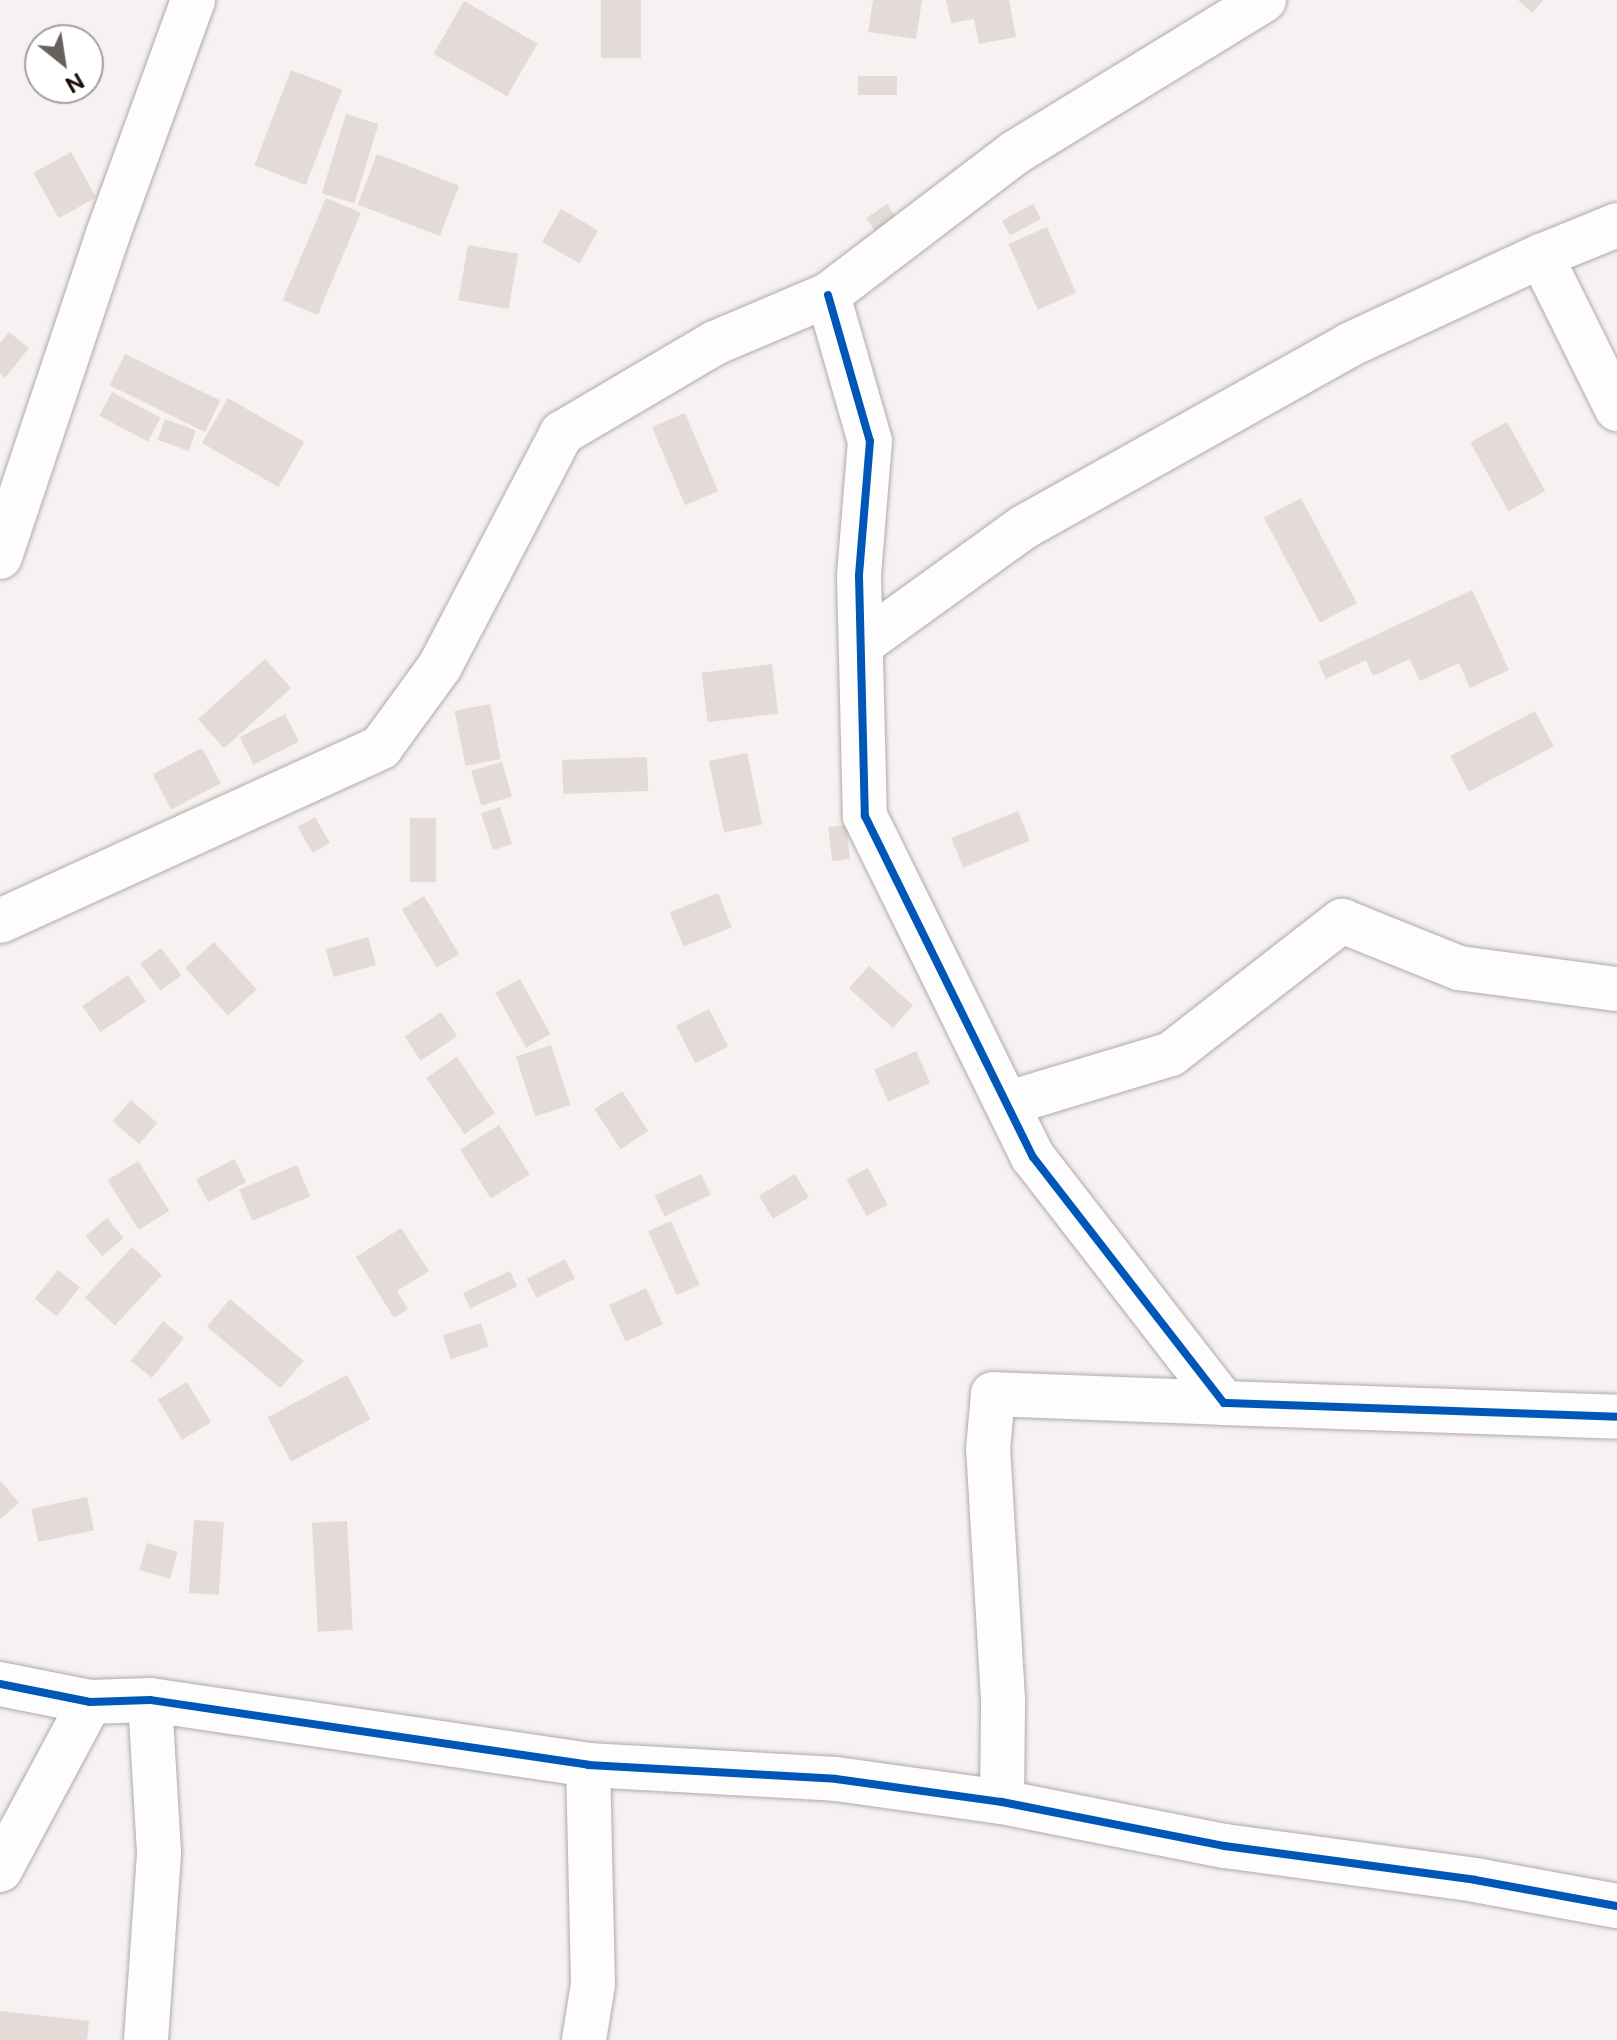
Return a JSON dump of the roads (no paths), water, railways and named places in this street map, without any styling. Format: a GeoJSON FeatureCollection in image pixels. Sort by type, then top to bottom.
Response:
{"type":"FeatureCollection","features":[{"type":"Feature","properties":{"kind":"street"},"geometry":{"type":"LineString","coordinates":[[0,557],[108,234],[193,0]]}},
{"type":"Feature","properties":{"kind":"street"},"geometry":{"type":"LineString","coordinates":[[0,921],[381,747],[440,666],[562,433],[715,343],[828,295],[1016,152],[1264,0]]}},
{"type":"Feature","properties":{"kind":"street"},"geometry":{"type":"LineString","coordinates":[[863,643],[1024,527],[1349,345],[1541,256],[1617,225]]}},
{"type":"Feature","properties":{"kind":"street"},"geometry":{"type":"LineString","coordinates":[[1541,256],[1617,409]]}},
{"type":"Feature","properties":{"kind":"street"},"geometry":{"type":"LineString","coordinates":[[828,295],[870,441],[859,576],[865,816],[1033,1157],[1224,1403]]}},
{"type":"Feature","properties":{"kind":"street"},"geometry":{"type":"LineString","coordinates":[[1009,1103],[1171,1054],[1342,921],[1459,968],[1617,989]]}},
{"type":"Feature","properties":{"kind":"street"},"geometry":{"type":"LineString","coordinates":[[1002,1802],[1003,1699],[988,1450],[993,1394],[1617,1417]]}},
{"type":"Feature","properties":{"kind":"street"},"geometry":{"type":"LineString","coordinates":[[0,1684],[90,1702],[150,1700],[588,1765],[836,1779],[1002,1802],[1225,1846],[1475,1880],[1617,1906]]}},
{"type":"Feature","properties":{"kind":"street"},"geometry":{"type":"LineString","coordinates":[[146,2040],[159,1852],[150,1700]]}},
{"type":"Feature","properties":{"kind":"street"},"geometry":{"type":"LineString","coordinates":[[0,1870],[90,1702]]}},
{"type":"Feature","properties":{"kind":"street"},"geometry":{"type":"LineString","coordinates":[[584,2040],[593,1984],[588,1765]]}}]}
